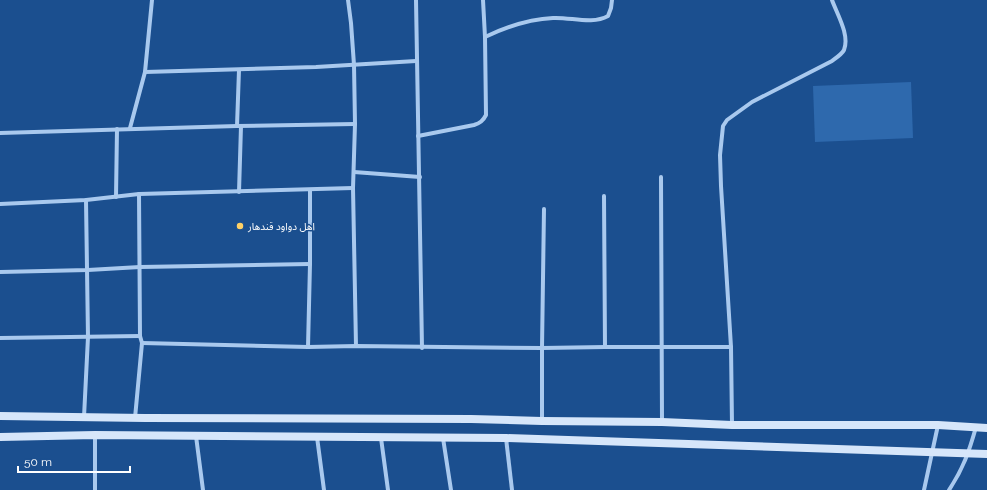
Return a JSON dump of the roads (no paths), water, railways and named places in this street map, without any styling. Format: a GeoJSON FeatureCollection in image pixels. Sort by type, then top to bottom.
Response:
{"type":"FeatureCollection","features":[{"type":"Feature","properties":{"kind":"main road"},"geometry":{"type":"LineString","coordinates":[[0,416],[471,419],[662,422],[732,425],[938,425],[987,428]]}},
{"type":"Feature","properties":{"kind":"main road"},"geometry":{"type":"LineString","coordinates":[[0,437],[95,435],[506,438],[987,454]]}},
{"type":"Feature","properties":{"kind":"street"},"geometry":{"type":"LineString","coordinates":[[130,128],[145,72],[152,0]]}},
{"type":"Feature","properties":{"kind":"street"},"geometry":{"type":"LineString","coordinates":[[348,0],[354,65],[355,124],[353,188],[356,346]]}},
{"type":"Feature","properties":{"kind":"street"},"geometry":{"type":"LineString","coordinates":[[416,0],[422,348]]}},
{"type":"Feature","properties":{"kind":"street"},"geometry":{"type":"LineString","coordinates":[[418,136],[474,125],[480,123],[486,115],[485,37],[482,0]]}},
{"type":"Feature","properties":{"kind":"street"},"geometry":{"type":"LineString","coordinates":[[485,37],[538,19],[554,18],[600,20],[608,16],[612,0]]}},
{"type":"Feature","properties":{"kind":"street"},"geometry":{"type":"LineString","coordinates":[[732,425],[731,347],[720,155],[723,126],[726,120],[752,102],[832,61],[840,55],[844,50],[844,33],[832,0]]}},
{"type":"Feature","properties":{"kind":"street"},"geometry":{"type":"LineString","coordinates":[[145,72],[239,70],[416,61]]}},
{"type":"Feature","properties":{"kind":"street"},"geometry":{"type":"LineString","coordinates":[[239,70],[239,192]]}},
{"type":"Feature","properties":{"kind":"street"},"geometry":{"type":"LineString","coordinates":[[0,133],[130,128],[355,124]]}},
{"type":"Feature","properties":{"kind":"street"},"geometry":{"type":"LineString","coordinates":[[116,198],[117,129]]}},
{"type":"Feature","properties":{"kind":"street"},"geometry":{"type":"LineString","coordinates":[[354,172],[420,177]]}},
{"type":"Feature","properties":{"kind":"street"},"geometry":{"type":"LineString","coordinates":[[661,176],[662,422]]}},
{"type":"Feature","properties":{"kind":"street"},"geometry":{"type":"LineString","coordinates":[[0,204],[116,198],[139,194],[353,188]]}},
{"type":"Feature","properties":{"kind":"street"},"geometry":{"type":"LineString","coordinates":[[308,347],[310,190]]}},
{"type":"Feature","properties":{"kind":"street"},"geometry":{"type":"LineString","coordinates":[[135,418],[142,343],[140,336],[139,194]]}},
{"type":"Feature","properties":{"kind":"street"},"geometry":{"type":"LineString","coordinates":[[604,196],[605,347]]}},
{"type":"Feature","properties":{"kind":"street"},"geometry":{"type":"LineString","coordinates":[[84,417],[88,337],[86,200]]}},
{"type":"Feature","properties":{"kind":"street"},"geometry":{"type":"LineString","coordinates":[[542,421],[544,209]]}},
{"type":"Feature","properties":{"kind":"street"},"geometry":{"type":"LineString","coordinates":[[0,272],[140,267],[310,264]]}},
{"type":"Feature","properties":{"kind":"street"},"geometry":{"type":"LineString","coordinates":[[0,338],[140,336]]}},
{"type":"Feature","properties":{"kind":"street"},"geometry":{"type":"LineString","coordinates":[[142,343],[422,348],[731,347]]}},
{"type":"Feature","properties":{"kind":"street"},"geometry":{"type":"LineString","coordinates":[[924,490],[938,425]]}},
{"type":"Feature","properties":{"kind":"street"},"geometry":{"type":"LineString","coordinates":[[949,490],[961,472],[976,427]]}},
{"type":"Feature","properties":{"kind":"street"},"geometry":{"type":"LineString","coordinates":[[95,435],[95,490]]}},
{"type":"Feature","properties":{"kind":"street"},"geometry":{"type":"LineString","coordinates":[[196,436],[203,490]]}},
{"type":"Feature","properties":{"kind":"street"},"geometry":{"type":"LineString","coordinates":[[317,437],[324,490]]}},
{"type":"Feature","properties":{"kind":"street"},"geometry":{"type":"LineString","coordinates":[[381,438],[388,490]]}},
{"type":"Feature","properties":{"kind":"street"},"geometry":{"type":"LineString","coordinates":[[443,438],[451,490]]}},
{"type":"Feature","properties":{"kind":"street"},"geometry":{"type":"LineString","coordinates":[[506,438],[512,490]]}},
{"type":"Feature","properties":{"kind":"place","name":"اهل دواود قندهار"},"geometry":{"type":"Point","coordinates":[240,226]}}]}
